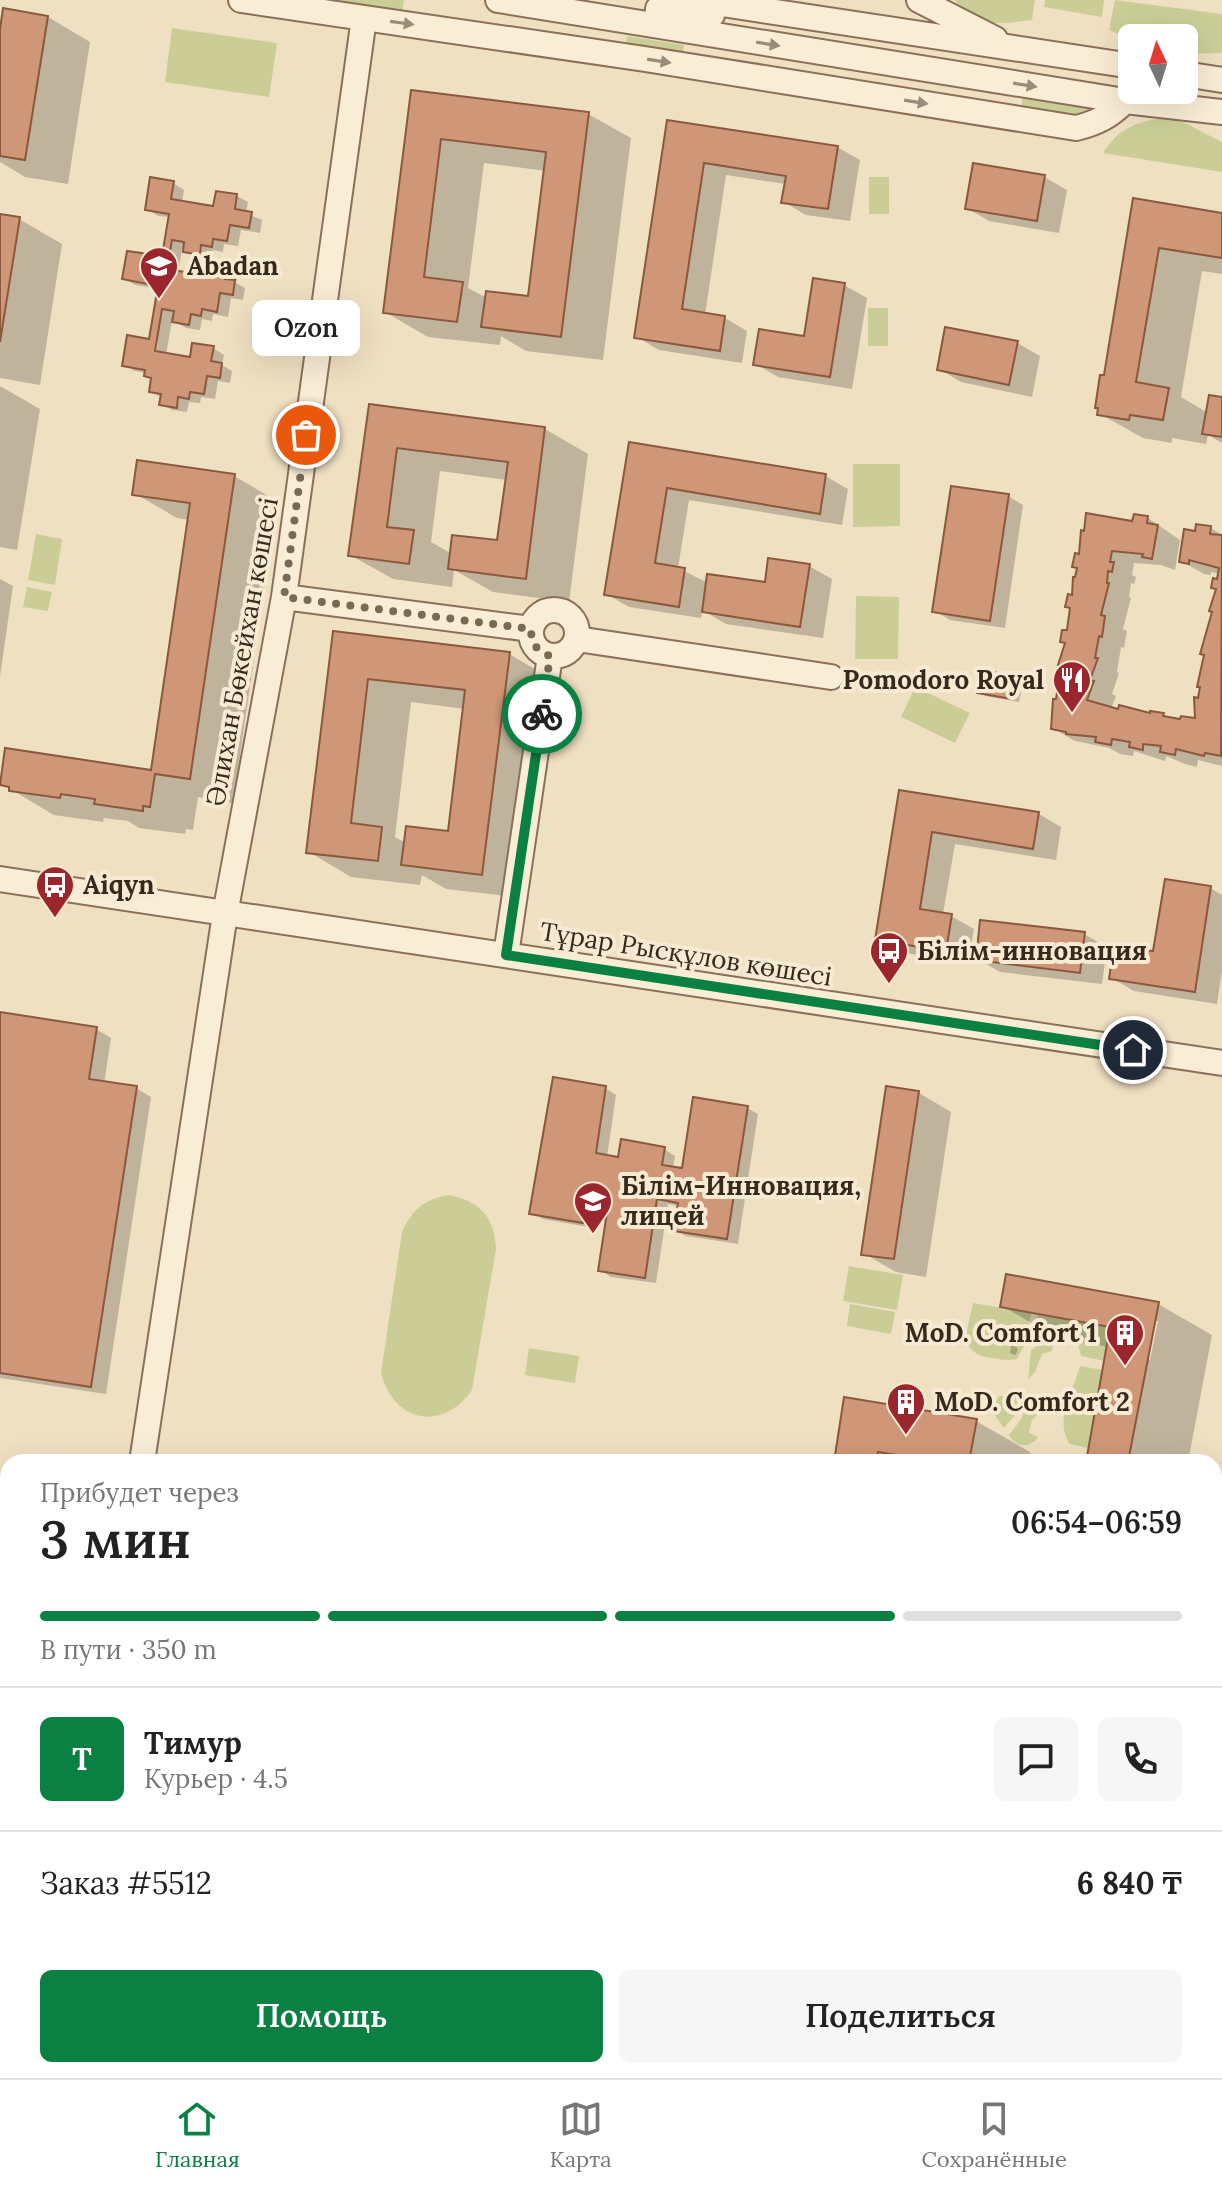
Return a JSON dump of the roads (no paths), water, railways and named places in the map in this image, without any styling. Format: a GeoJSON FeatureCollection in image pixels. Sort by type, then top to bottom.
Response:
{"type":"FeatureCollection","features":[{"type":"Feature","properties":{"kind":"street"},"geometry":{"type":"LineString","coordinates":[[241,0],[645,59],[1076,128],[1096,123],[1122,104]]}},
{"type":"Feature","properties":{"kind":"street"},"geometry":{"type":"LineString","coordinates":[[498,0],[1118,100]]}},
{"type":"Feature","properties":{"kind":"street"},"geometry":{"type":"LineString","coordinates":[[696,0],[1118,64]]}},
{"type":"Feature","properties":{"kind":"street"},"geometry":{"type":"LineString","coordinates":[[919,0],[1011,48]]}},
{"type":"Feature","properties":{"kind":"street"},"geometry":{"type":"LineString","coordinates":[[688,30],[660,21],[657,18],[658,9],[663,7],[939,50],[976,53],[1011,48]]}},
{"type":"Feature","properties":{"kind":"street","name":"Әлихан Бөкейхан көшесі"},"geometry":{"type":"LineString","coordinates":[[143,1454],[225,914],[284,597],[364,18]]}},
{"type":"Feature","properties":{"kind":"street"},"geometry":{"type":"LineString","coordinates":[[1198,65],[1222,62]]}},
{"type":"Feature","properties":{"kind":"street"},"geometry":{"type":"LineString","coordinates":[[1198,76],[1222,80]]}},
{"type":"Feature","properties":{"kind":"street"},"geometry":{"type":"LineString","coordinates":[[1151,104],[1222,112]]}},
{"type":"Feature","properties":{"kind":"street"},"geometry":{"type":"LineString","coordinates":[[284,597],[531,629]]}},
{"type":"Feature","properties":{"kind":"street"},"geometry":{"type":"LineString","coordinates":[[559,610],[572,618],[578,632],[577,639],[569,651],[550,656],[537,650],[531,629],[538,616],[559,610]]}},
{"type":"Feature","properties":{"kind":"street"},"geometry":{"type":"LineString","coordinates":[[577,639],[831,677]]}},
{"type":"Feature","properties":{"kind":"street"},"geometry":{"type":"LineString","coordinates":[[506,955],[550,656]]}},
{"type":"Feature","properties":{"kind":"street","name":"Тұрар Рысқұлов көшесі"},"geometry":{"type":"LineString","coordinates":[[0,879],[1222,1063]]}},
{"type":"Feature","properties":{"kind":"place","name":"Abadan"},"geometry":{"type":"Point","coordinates":[159,300]}},
{"type":"Feature","properties":{"kind":"place","name":"Ozon"},"geometry":{"type":"Point","coordinates":[306,435]}},
{"type":"Feature","properties":{"kind":"place","name":"Pomodoro Royal"},"geometry":{"type":"Point","coordinates":[1072,714]}},
{"type":"Feature","properties":{"kind":"place","name":"Aiqyn"},"geometry":{"type":"Point","coordinates":[55,919]}},
{"type":"Feature","properties":{"kind":"place","name":"Білім-инновация"},"geometry":{"type":"Point","coordinates":[889,985]}},
{"type":"Feature","properties":{"kind":"place","name":"Білім-Инновация, лицей"},"geometry":{"type":"Point","coordinates":[593,1235]}},
{"type":"Feature","properties":{"kind":"place","name":"МoD. Comfort 1"},"geometry":{"type":"Point","coordinates":[1125,1367]}},
{"type":"Feature","properties":{"kind":"place","name":"МoD. Comfort 2"},"geometry":{"type":"Point","coordinates":[906,1436]}}]}
